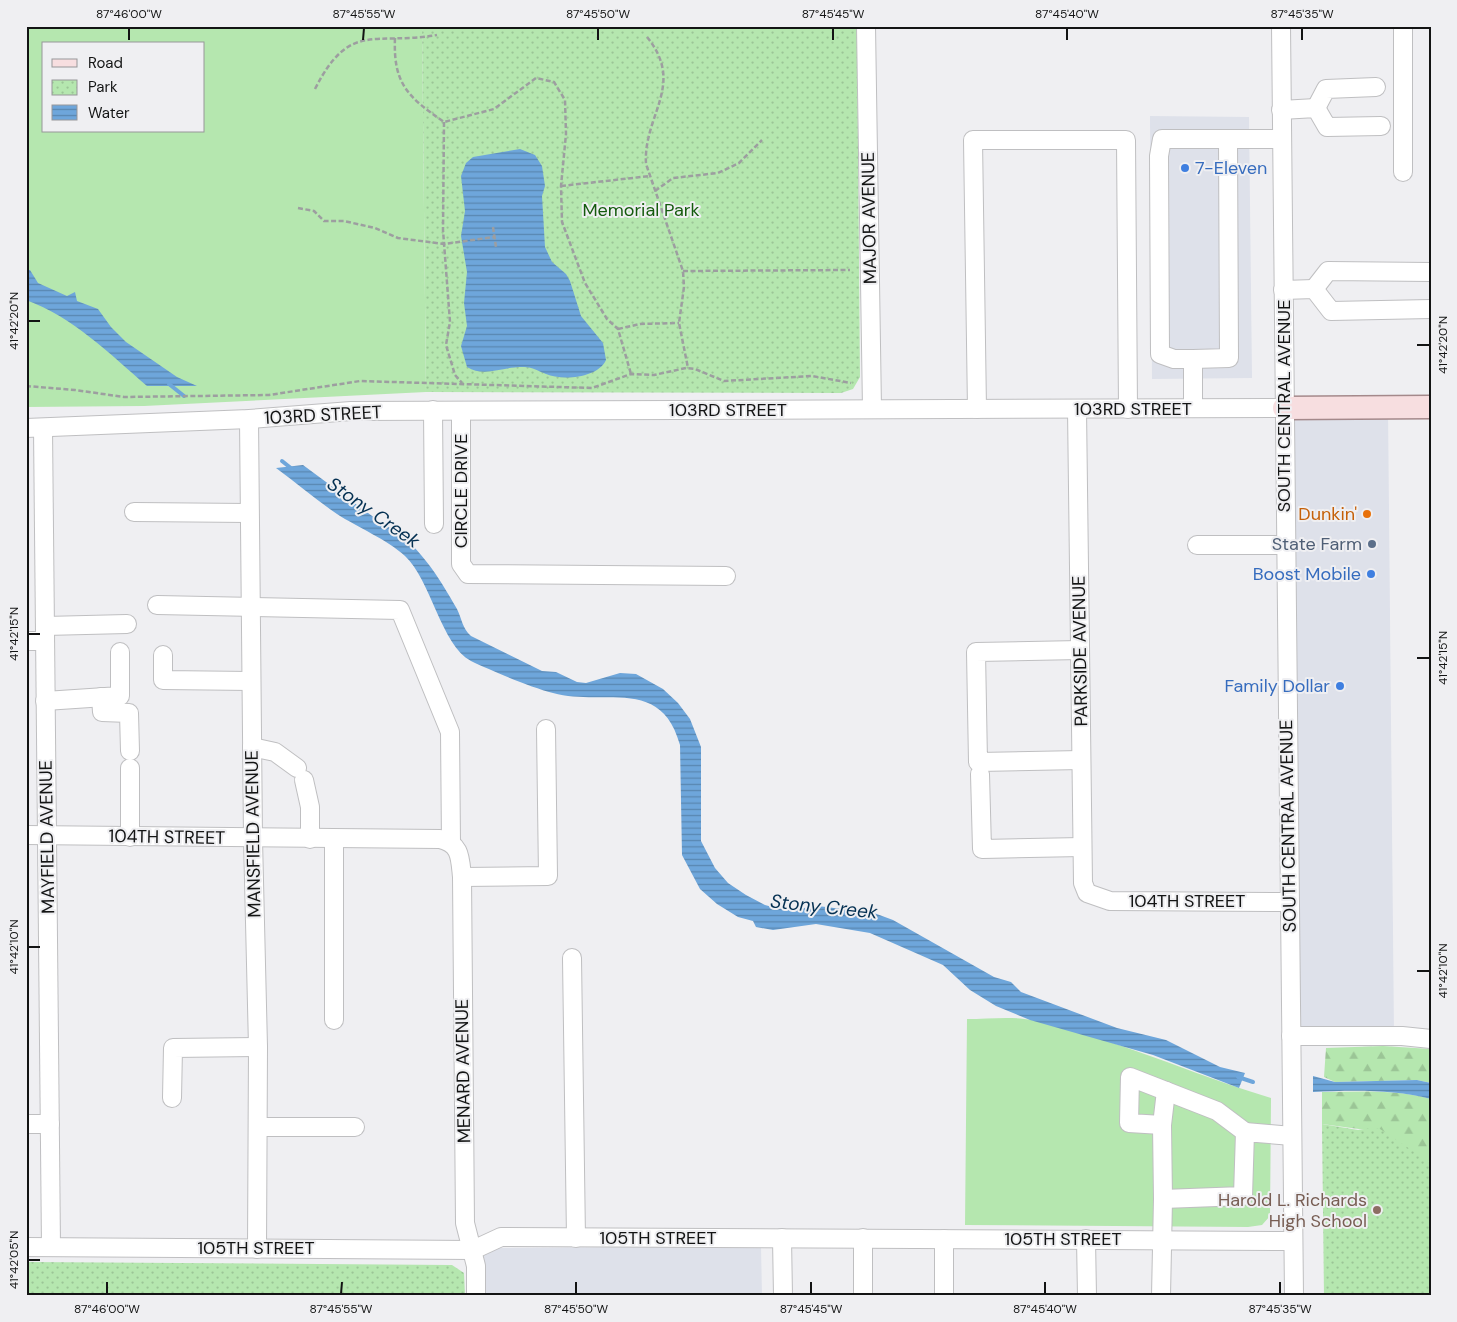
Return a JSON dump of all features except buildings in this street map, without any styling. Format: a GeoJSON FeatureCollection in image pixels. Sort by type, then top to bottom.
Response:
{"type":"FeatureCollection","features":[{"type":"Feature","properties":{"kind":"main road","name":"103RD STREET"},"geometry":{"type":"LineString","coordinates":[[1284,408],[1431,407]]}},
{"type":"Feature","properties":{"kind":"street","name":"MAJOR AVENUE"},"geometry":{"type":"LineString","coordinates":[[866,26],[872,409]]}},
{"type":"Feature","properties":{"kind":"street","name":"SOUTH CENTRAL AVENUE"},"geometry":{"type":"LineString","coordinates":[[1281,26],[1284,545],[1294,1296]]}},
{"type":"Feature","properties":{"kind":"street"},"geometry":{"type":"LineString","coordinates":[[1403,26],[1403,172]]}},
{"type":"Feature","properties":{"kind":"street"},"geometry":{"type":"LineString","coordinates":[[1316,108],[1326,89],[1376,87]]}},
{"type":"Feature","properties":{"kind":"street"},"geometry":{"type":"LineString","coordinates":[[1281,110],[1316,108]]}},
{"type":"Feature","properties":{"kind":"street"},"geometry":{"type":"LineString","coordinates":[[1316,108],[1327,127],[1381,126]]}},
{"type":"Feature","properties":{"kind":"street"},"geometry":{"type":"LineString","coordinates":[[1228,139],[1229,358],[1174,359],[1160,354],[1159,156],[1162,139],[1282,138]]}},
{"type":"Feature","properties":{"kind":"street"},"geometry":{"type":"LineString","coordinates":[[977,409],[973,140],[1126,140],[1128,409]]}},
{"type":"Feature","properties":{"kind":"street"},"geometry":{"type":"LineString","coordinates":[[1314,289],[1328,271],[1431,272]]}},
{"type":"Feature","properties":{"kind":"street"},"geometry":{"type":"LineString","coordinates":[[1283,290],[1314,289]]}},
{"type":"Feature","properties":{"kind":"street"},"geometry":{"type":"LineString","coordinates":[[1314,289],[1331,311],[1431,309]]}},
{"type":"Feature","properties":{"kind":"street"},"geometry":{"type":"LineString","coordinates":[[1193,408],[1194,359]]}},
{"type":"Feature","properties":{"kind":"street","name":"103RD STREET"},"geometry":{"type":"LineString","coordinates":[[35,428],[249,419],[351,411],[1284,408]]}},
{"type":"Feature","properties":{"kind":"street","name":"PARKSIDE AVENUE"},"geometry":{"type":"LineString","coordinates":[[1077,409],[1082,847],[1083,883],[1087,893]]}},
{"type":"Feature","properties":{"kind":"street"},"geometry":{"type":"LineString","coordinates":[[433,410],[434,524]]}},
{"type":"Feature","properties":{"kind":"street","name":"CIRCLE DRIVE"},"geometry":{"type":"LineString","coordinates":[[461,411],[461,564],[468,574],[726,576]]}},
{"type":"Feature","properties":{"kind":"street","name":"MANSFIELD AVENUE"},"geometry":{"type":"LineString","coordinates":[[249,419],[253,839],[258,1047],[257,1249]]}},
{"type":"Feature","properties":{"kind":"street","name":"MAYFIELD AVENUE"},"geometry":{"type":"LineString","coordinates":[[35,428],[35,533],[45,634],[51,1247]]}},
{"type":"Feature","properties":{"kind":"street"},"geometry":{"type":"LineString","coordinates":[[134,512],[249,513]]}},
{"type":"Feature","properties":{"kind":"street"},"geometry":{"type":"LineString","coordinates":[[1197,546],[1284,545]]}},
{"type":"Feature","properties":{"kind":"street"},"geometry":{"type":"LineString","coordinates":[[157,605],[251,607]]}},
{"type":"Feature","properties":{"kind":"street","name":"MENARD AVENUE"},"geometry":{"type":"LineString","coordinates":[[251,607],[400,610],[450,732],[453,844],[460,854],[462,876],[465,1224],[476,1266],[476,1296]]}},
{"type":"Feature","properties":{"kind":"street"},"geometry":{"type":"LineString","coordinates":[[26,641],[45,634],[127,624]]}},
{"type":"Feature","properties":{"kind":"street"},"geometry":{"type":"LineString","coordinates":[[1080,650],[976,652],[978,762],[1081,760]]}},
{"type":"Feature","properties":{"kind":"street"},"geometry":{"type":"LineString","coordinates":[[45,701],[120,696],[120,652]]}},
{"type":"Feature","properties":{"kind":"street"},"geometry":{"type":"LineString","coordinates":[[163,655],[163,680],[251,681]]}},
{"type":"Feature","properties":{"kind":"street"},"geometry":{"type":"LineString","coordinates":[[101,697],[102,712],[129,714],[130,837]]}},
{"type":"Feature","properties":{"kind":"street"},"geometry":{"type":"LineString","coordinates":[[462,876],[548,876],[546,729]]}},
{"type":"Feature","properties":{"kind":"street"},"geometry":{"type":"LineString","coordinates":[[252,747],[275,752],[301,774],[310,806],[310,839]]}},
{"type":"Feature","properties":{"kind":"street"},"geometry":{"type":"LineString","coordinates":[[980,774],[982,849],[1082,847]]}},
{"type":"Feature","properties":{"kind":"street","name":"104TH STREET"},"geometry":{"type":"LineString","coordinates":[[26,835],[253,839],[440,839],[453,844]]}},
{"type":"Feature","properties":{"kind":"street"},"geometry":{"type":"LineString","coordinates":[[334,839],[334,1020]]}},
{"type":"Feature","properties":{"kind":"street","name":"104TH STREET"},"geometry":{"type":"LineString","coordinates":[[1087,893],[1110,901],[1289,902]]}},
{"type":"Feature","properties":{"kind":"street"},"geometry":{"type":"LineString","coordinates":[[572,958],[576,1238]]}},
{"type":"Feature","properties":{"kind":"street"},"geometry":{"type":"LineString","coordinates":[[1291,1036],[1402,1036],[1431,1039]]}},
{"type":"Feature","properties":{"kind":"street"},"geometry":{"type":"LineString","coordinates":[[172,1098],[173,1048],[258,1047]]}},
{"type":"Feature","properties":{"kind":"street"},"geometry":{"type":"LineString","coordinates":[[1162,1125],[1129,1123],[1130,1077],[1217,1111],[1244,1132],[1292,1136]]}},
{"type":"Feature","properties":{"kind":"street"},"geometry":{"type":"LineString","coordinates":[[1161,1296],[1164,1199],[1162,1125],[1166,1091]]}},
{"type":"Feature","properties":{"kind":"street"},"geometry":{"type":"LineString","coordinates":[[26,1124],[50,1124]]}},
{"type":"Feature","properties":{"kind":"street"},"geometry":{"type":"LineString","coordinates":[[258,1127],[354,1127]]}},
{"type":"Feature","properties":{"kind":"street"},"geometry":{"type":"LineString","coordinates":[[1164,1199],[1243,1196],[1244,1132]]}},
{"type":"Feature","properties":{"kind":"street","name":"105TH STREET"},"geometry":{"type":"LineString","coordinates":[[26,1247],[473,1250],[501,1237],[1293,1241]]}},
{"type":"Feature","properties":{"kind":"street"},"geometry":{"type":"LineString","coordinates":[[782,1238],[783,1296]]}},
{"type":"Feature","properties":{"kind":"street"},"geometry":{"type":"LineString","coordinates":[[863,1238],[863,1296]]}},
{"type":"Feature","properties":{"kind":"street"},"geometry":{"type":"LineString","coordinates":[[944,1239],[944,1296]]}},
{"type":"Feature","properties":{"kind":"street"},"geometry":{"type":"LineString","coordinates":[[1086,1239],[1086,1296]]}},
{"type":"Feature","properties":{"kind":"path"},"geometry":{"type":"LineString","coordinates":[[314,89],[329,62],[343,50],[367,39],[437,36]]}},
{"type":"Feature","properties":{"kind":"path"},"geometry":{"type":"LineString","coordinates":[[647,37],[660,60],[664,84],[663,97],[645,146],[646,164],[683,271],[684,287],[679,323],[688,368]]}},
{"type":"Feature","properties":{"kind":"path"},"geometry":{"type":"LineString","coordinates":[[395,38],[394,55],[400,82],[419,105],[444,122],[494,110],[536,78],[554,82],[565,100],[566,134],[562,186],[562,222],[585,283],[607,319],[618,329],[631,374]]}},
{"type":"Feature","properties":{"kind":"path"},"geometry":{"type":"LineString","coordinates":[[444,122],[444,244],[450,322],[446,345],[455,374],[462,383]]}},
{"type":"Feature","properties":{"kind":"path"},"geometry":{"type":"LineString","coordinates":[[656,191],[673,178],[718,173],[739,163],[762,140]]}},
{"type":"Feature","properties":{"kind":"path"},"geometry":{"type":"LineString","coordinates":[[562,186],[650,176]]}},
{"type":"Feature","properties":{"kind":"path"},"geometry":{"type":"LineString","coordinates":[[298,208],[314,211],[326,221],[344,221],[375,228],[398,238],[444,244],[494,237]]}},
{"type":"Feature","properties":{"kind":"path"},"geometry":{"type":"LineString","coordinates":[[492,227],[496,248]]}},
{"type":"Feature","properties":{"kind":"path"},"geometry":{"type":"LineString","coordinates":[[683,271],[850,270]]}},
{"type":"Feature","properties":{"kind":"path"},"geometry":{"type":"LineString","coordinates":[[618,329],[640,324],[679,323]]}},
{"type":"Feature","properties":{"kind":"path"},"geometry":{"type":"LineString","coordinates":[[26,386],[124,397],[269,395],[360,381],[592,388],[631,374],[654,375],[688,368],[724,381],[812,376],[851,384]]}},
{"type":"Feature","properties":{"kind":"shaded area"},"geometry":{"type":"Polygon","coordinates":[[[1150,116],[1249,117],[1252,378],[1152,379],[1150,116]]]}},
{"type":"Feature","properties":{"kind":"shaded area"},"geometry":{"type":"Polygon","coordinates":[[[1388,407],[1394,1036],[1291,1036],[1284,408],[1388,407]]]}},
{"type":"Feature","properties":{"kind":"shaded area"},"geometry":{"type":"Polygon","coordinates":[[[761,1246],[762,1296],[483,1296],[483,1256],[484,1253],[494,1248],[761,1246]]]}},
{"type":"Feature","properties":{"kind":"green space"},"geometry":{"type":"Polygon","coordinates":[[[26,26],[422,26],[426,392],[144,406],[26,407],[26,26]]]}},
{"type":"Feature","properties":{"kind":"green space","name":"Memorial Park"},"geometry":{"type":"Polygon","coordinates":[[[422,26],[857,26],[860,377],[853,389],[841,393],[426,392],[422,26]]]}},
{"type":"Feature","properties":{"kind":"green space"},"geometry":{"type":"Polygon","coordinates":[[[967,1019],[1024,1019],[1063,1028],[1123,1046],[1271,1098],[1270,1216],[1262,1225],[1248,1227],[965,1225],[967,1019]]]}},
{"type":"Feature","properties":{"kind":"green space"},"geometry":{"type":"Polygon","coordinates":[[[1383,1046],[1431,1049],[1431,1083],[1417,1080],[1335,1082],[1324,1077],[1326,1048],[1383,1046]]]}},
{"type":"Feature","properties":{"kind":"green space"},"geometry":{"type":"Polygon","coordinates":[[[1322,1092],[1390,1092],[1431,1099],[1431,1163],[1366,1130],[1322,1124],[1322,1092]]]}},
{"type":"Feature","properties":{"kind":"green space","name":"Harold L. Richards High School"},"geometry":{"type":"Polygon","coordinates":[[[1322,1124],[1358,1130],[1380,1129],[1431,1163],[1431,1296],[1324,1296],[1322,1124]]]}},
{"type":"Feature","properties":{"kind":"green space"},"geometry":{"type":"Polygon","coordinates":[[[26,1262],[452,1265],[464,1273],[465,1296],[26,1296],[26,1262]]]}},
{"type":"Feature","properties":{"kind":"water"},"geometry":{"type":"Polygon","coordinates":[[[520,149],[535,155],[542,166],[545,186],[542,196],[545,247],[552,262],[566,274],[570,281],[581,316],[603,343],[606,360],[596,371],[588,374],[561,377],[527,367],[481,372],[467,367],[461,346],[467,326],[464,303],[467,272],[461,236],[465,211],[461,176],[466,163],[473,157],[520,149]]]}},
{"type":"Feature","properties":{"kind":"water"},"geometry":{"type":"Polygon","coordinates":[[[26,270],[30,270],[38,283],[67,296],[75,292],[77,301],[98,309],[111,327],[126,342],[177,377],[197,386],[147,386],[105,349],[75,326],[60,316],[26,300],[26,270]]]}},
{"type":"Feature","properties":{"kind":"water"},"geometry":{"type":"Polygon","coordinates":[[[303,465],[395,531],[417,550],[442,584],[471,636],[542,671],[556,672],[577,682],[586,683],[620,673],[636,674],[663,689],[678,703],[690,719],[701,747],[701,841],[715,868],[728,883],[746,895],[765,905],[776,908],[789,910],[818,906],[874,913],[893,920],[994,977],[1011,982],[1021,992],[1117,1028],[1166,1040],[1220,1067],[1245,1073],[1239,1088],[1153,1055],[1030,1020],[996,1006],[970,990],[943,965],[870,933],[816,924],[773,930],[756,927],[753,921],[738,917],[717,904],[700,889],[682,855],[680,745],[671,723],[659,709],[645,701],[628,698],[572,696],[553,693],[511,679],[471,661],[461,653],[452,641],[422,580],[405,556],[381,539],[337,514],[276,468],[303,465]]]}},
{"type":"Feature","properties":{"kind":"water"},"geometry":{"type":"Polygon","coordinates":[[[1313,1076],[1335,1082],[1417,1080],[1431,1083],[1431,1099],[1387,1092],[1313,1092],[1313,1076]]]}},
{"type":"Feature","properties":{"kind":"waterway","name":"Stony Creek"},"geometry":{"type":"LineString","coordinates":[[169,384],[184,396]]}},
{"type":"Feature","properties":{"kind":"waterway","name":"Stony Creek"},"geometry":{"type":"LineString","coordinates":[[282,461],[292,469]]}},
{"type":"Feature","properties":{"kind":"waterway","name":"Stony Creek"},"geometry":{"type":"LineString","coordinates":[[1238,1077],[1253,1082]]}},
{"type":"Feature","properties":{"kind":"place","name":"7-Eleven"},"geometry":{"type":"Point","coordinates":[1185,168]}},
{"type":"Feature","properties":{"kind":"place","name":"Dunkin'"},"geometry":{"type":"Point","coordinates":[1367,514]}},
{"type":"Feature","properties":{"kind":"place","name":"State Farm"},"geometry":{"type":"Point","coordinates":[1372,544]}},
{"type":"Feature","properties":{"kind":"place","name":"Boost Mobile"},"geometry":{"type":"Point","coordinates":[1371,574]}},
{"type":"Feature","properties":{"kind":"place","name":"Family Dollar"},"geometry":{"type":"Point","coordinates":[1340,686]}},
{"type":"Feature","properties":{"kind":"place","name":"Harold L. Richards High School"},"geometry":{"type":"Point","coordinates":[1377,1210]}}]}
